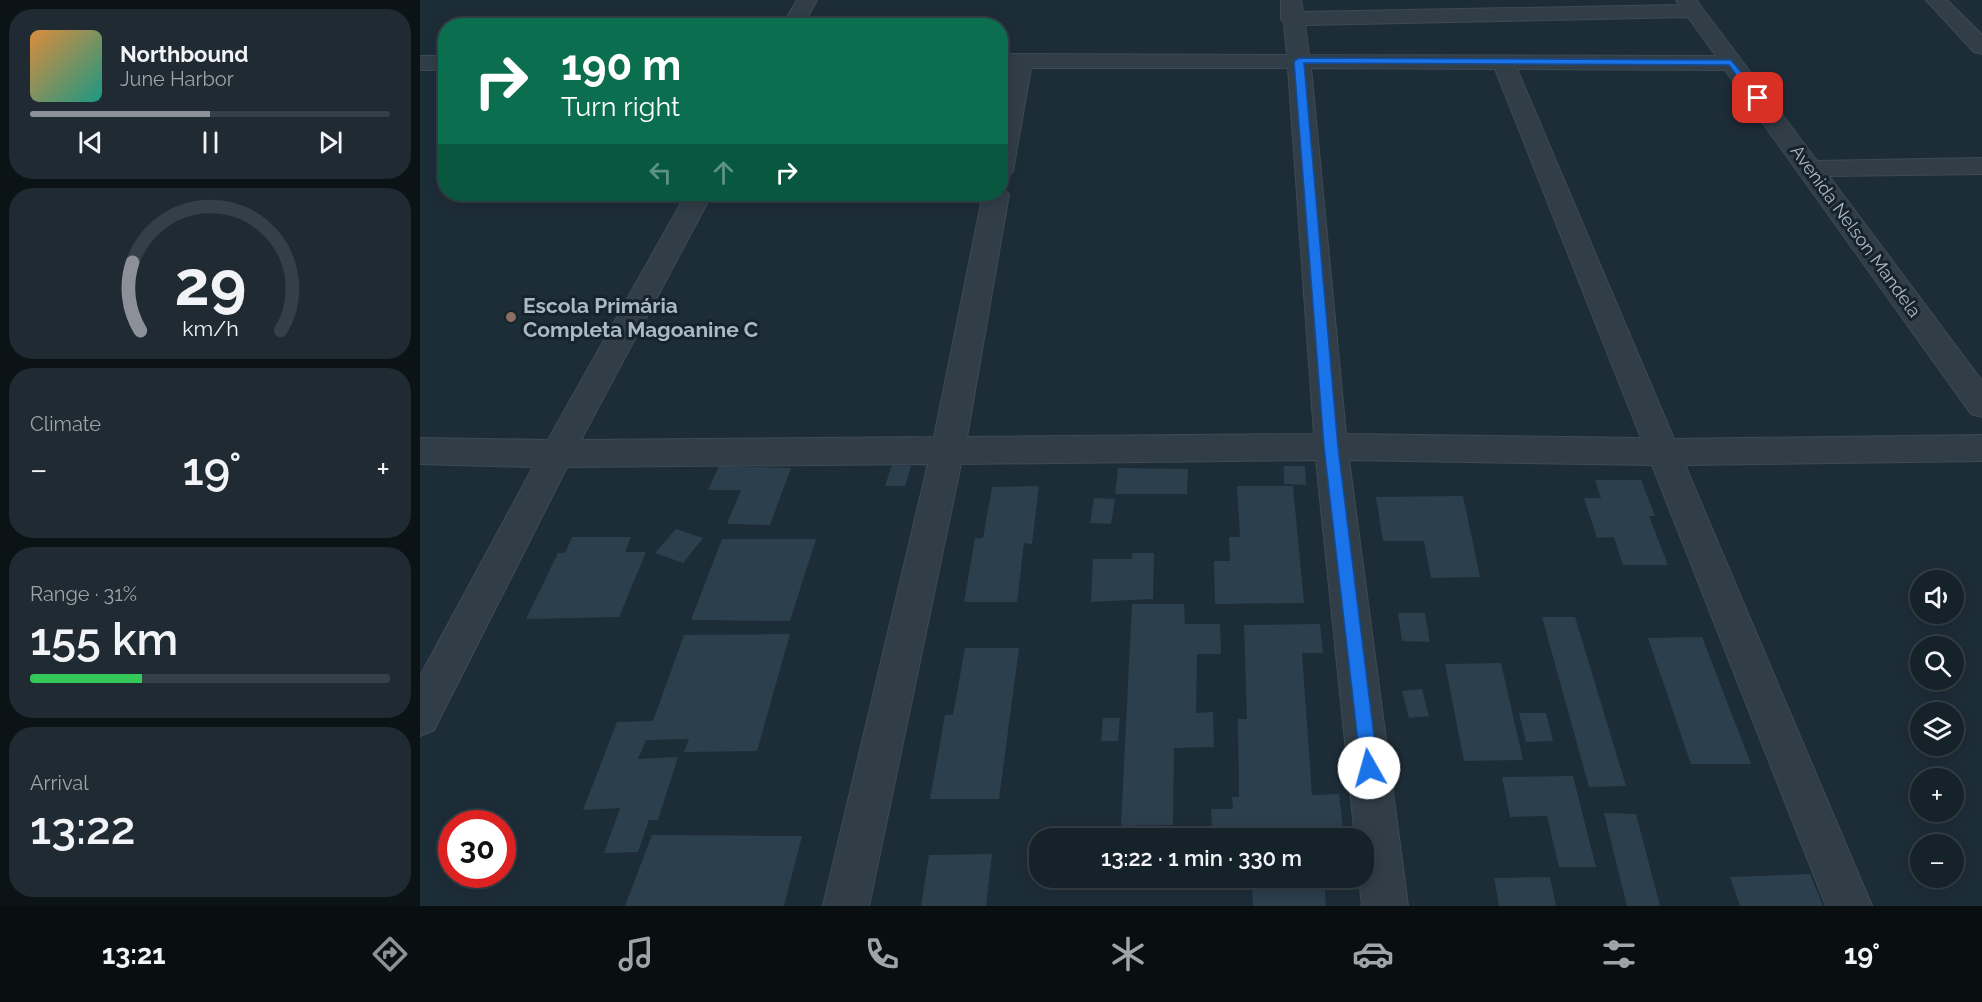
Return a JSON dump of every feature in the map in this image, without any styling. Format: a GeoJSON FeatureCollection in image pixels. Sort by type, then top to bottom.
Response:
{"type":"FeatureCollection","features":[{"type":"Feature","properties":{"kind":"street"},"geometry":{"type":"LineString","coordinates":[[797,18],[807,0]]}},
{"type":"Feature","properties":{"kind":"street"},"geometry":{"type":"LineString","coordinates":[[1534,0],[1538,8],[1690,6]]}},
{"type":"Feature","properties":{"kind":"street"},"geometry":{"type":"LineString","coordinates":[[1936,0],[1982,47]]}},
{"type":"Feature","properties":{"kind":"street"},"geometry":{"type":"LineString","coordinates":[[1386,906],[1331,447],[1299,61],[1291,9],[1690,6]]}},
{"type":"Feature","properties":{"kind":"street","name":"Avenida Nelson Mandela"},"geometry":{"type":"LineString","coordinates":[[1690,6],[1979,397]]}},
{"type":"Feature","properties":{"kind":"street"},"geometry":{"type":"LineString","coordinates":[[1008,91],[1011,61],[1731,63]]}},
{"type":"Feature","properties":{"kind":"street"},"geometry":{"type":"LineString","coordinates":[[1503,62],[1849,906]]}},
{"type":"Feature","properties":{"kind":"street"},"geometry":{"type":"LineString","coordinates":[[420,63],[438,63]]}},
{"type":"Feature","properties":{"kind":"street"},"geometry":{"type":"LineString","coordinates":[[1811,169],[1982,166]]}},
{"type":"Feature","properties":{"kind":"street"},"geometry":{"type":"LineString","coordinates":[[420,716],[557,454],[695,201]]}},
{"type":"Feature","properties":{"kind":"street"},"geometry":{"type":"LineString","coordinates":[[846,906],[948,449],[995,201]]}},
{"type":"Feature","properties":{"kind":"street"},"geometry":{"type":"LineString","coordinates":[[420,451],[557,454],[1331,447],[1664,452],[1982,448]]}},
{"type":"Feature","properties":{"kind":"building"},"geometry":{"type":"Polygon","coordinates":[[[892,465],[911,466],[905,486],[885,486],[892,465]]]}},
{"type":"Feature","properties":{"kind":"building"},"geometry":{"type":"Polygon","coordinates":[[[719,466],[791,468],[770,525],[727,524],[741,490],[708,490],[719,466]]]}},
{"type":"Feature","properties":{"kind":"building"},"geometry":{"type":"Polygon","coordinates":[[[1284,466],[1305,466],[1306,485],[1284,484],[1284,466]]]}},
{"type":"Feature","properties":{"kind":"building"},"geometry":{"type":"Polygon","coordinates":[[[1118,468],[1188,469],[1187,494],[1115,494],[1118,468]]]}},
{"type":"Feature","properties":{"kind":"building"},"geometry":{"type":"Polygon","coordinates":[[[1595,480],[1641,480],[1655,516],[1649,516],[1668,565],[1623,565],[1614,537],[1597,538],[1584,498],[1601,498],[1595,480]]]}},
{"type":"Feature","properties":{"kind":"building"},"geometry":{"type":"Polygon","coordinates":[[[1039,486],[1032,544],[1024,543],[1017,602],[964,602],[975,538],[983,538],[992,487],[1039,486]]]}},
{"type":"Feature","properties":{"kind":"building"},"geometry":{"type":"Polygon","coordinates":[[[1237,486],[1293,486],[1304,603],[1215,604],[1214,561],[1230,561],[1229,537],[1240,537],[1237,486]]]}},
{"type":"Feature","properties":{"kind":"building"},"geometry":{"type":"Polygon","coordinates":[[[1463,496],[1480,577],[1431,578],[1424,541],[1383,541],[1376,497],[1463,496]]]}},
{"type":"Feature","properties":{"kind":"building"},"geometry":{"type":"Polygon","coordinates":[[[1094,498],[1115,499],[1111,524],[1090,523],[1094,498]]]}},
{"type":"Feature","properties":{"kind":"building"},"geometry":{"type":"Polygon","coordinates":[[[676,529],[703,538],[683,563],[655,553],[676,529]]]}},
{"type":"Feature","properties":{"kind":"building"},"geometry":{"type":"Polygon","coordinates":[[[572,537],[631,537],[625,552],[646,552],[619,617],[526,619],[558,553],[565,553],[572,537]]]}},
{"type":"Feature","properties":{"kind":"building"},"geometry":{"type":"Polygon","coordinates":[[[722,539],[816,539],[790,621],[691,620],[722,539]]]}},
{"type":"Feature","properties":{"kind":"building"},"geometry":{"type":"Polygon","coordinates":[[[1132,553],[1154,553],[1153,599],[1091,602],[1093,559],[1132,559],[1132,553]]]}},
{"type":"Feature","properties":{"kind":"building"},"geometry":{"type":"Polygon","coordinates":[[[1132,604],[1184,604],[1185,624],[1220,624],[1221,654],[1197,654],[1196,713],[1213,712],[1214,747],[1174,748],[1173,825],[1121,826],[1132,604]]]}},
{"type":"Feature","properties":{"kind":"building"},"geometry":{"type":"Polygon","coordinates":[[[1398,613],[1425,613],[1430,642],[1402,641],[1398,613]]]}},
{"type":"Feature","properties":{"kind":"building"},"geometry":{"type":"Polygon","coordinates":[[[1542,617],[1575,617],[1626,786],[1589,787],[1542,617]]]}},
{"type":"Feature","properties":{"kind":"building"},"geometry":{"type":"Polygon","coordinates":[[[1320,624],[1323,653],[1302,653],[1312,795],[1339,794],[1343,827],[1212,828],[1211,809],[1233,809],[1232,797],[1239,797],[1238,719],[1247,719],[1244,625],[1320,624]]]}},
{"type":"Feature","properties":{"kind":"building"},"geometry":{"type":"Polygon","coordinates":[[[790,634],[757,751],[684,752],[689,739],[646,740],[638,759],[678,757],[658,820],[649,820],[638,852],[604,853],[620,808],[583,810],[617,722],[653,721],[684,635],[790,634]]]}},
{"type":"Feature","properties":{"kind":"building"},"geometry":{"type":"Polygon","coordinates":[[[1702,637],[1751,764],[1691,764],[1648,638],[1702,637]]]}},
{"type":"Feature","properties":{"kind":"building"},"geometry":{"type":"Polygon","coordinates":[[[965,648],[1019,648],[999,799],[930,799],[945,715],[953,715],[965,648]]]}},
{"type":"Feature","properties":{"kind":"building"},"geometry":{"type":"Polygon","coordinates":[[[1501,663],[1523,760],[1464,761],[1445,664],[1501,663]]]}},
{"type":"Feature","properties":{"kind":"building"},"geometry":{"type":"Polygon","coordinates":[[[1422,689],[1429,716],[1409,718],[1402,691],[1422,689]]]}},
{"type":"Feature","properties":{"kind":"building"},"geometry":{"type":"Polygon","coordinates":[[[1519,713],[1546,713],[1553,741],[1526,742],[1519,713]]]}},
{"type":"Feature","properties":{"kind":"building"},"geometry":{"type":"Polygon","coordinates":[[[1103,718],[1120,718],[1118,741],[1101,741],[1103,718]]]}},
{"type":"Feature","properties":{"kind":"building"},"geometry":{"type":"Polygon","coordinates":[[[1573,776],[1596,867],[1559,867],[1547,816],[1510,817],[1502,777],[1573,776]]]}},
{"type":"Feature","properties":{"kind":"building"},"geometry":{"type":"Polygon","coordinates":[[[1604,813],[1636,814],[1660,906],[1627,906],[1604,813]]]}},
{"type":"Feature","properties":{"kind":"building"},"geometry":{"type":"Polygon","coordinates":[[[652,835],[802,836],[784,906],[625,906],[652,835]]]}},
{"type":"Feature","properties":{"kind":"building"},"geometry":{"type":"Polygon","coordinates":[[[992,854],[986,906],[921,906],[929,855],[992,854]]]}},
{"type":"Feature","properties":{"kind":"building"},"geometry":{"type":"Polygon","coordinates":[[[1810,874],[1823,906],[1740,906],[1730,877],[1810,874]]]}},
{"type":"Feature","properties":{"kind":"building"},"geometry":{"type":"Polygon","coordinates":[[[1550,877],[1556,906],[1499,906],[1494,878],[1550,877]]]}},
{"type":"Feature","properties":{"kind":"building"},"geometry":{"type":"Polygon","coordinates":[[[1252,888],[1325,888],[1326,906],[1253,906],[1252,888]]]}},
{"type":"Feature","properties":{"kind":"place","name":"Escola Primária Completa Magoanine C"},"geometry":{"type":"Point","coordinates":[511,317]}},
{"type":"Feature","properties":{"kind":"route"},"geometry":{"type":"LineString","coordinates":[[1369,768],[1331,447],[1299,61],[1731,63],[1758,98]]}}]}
